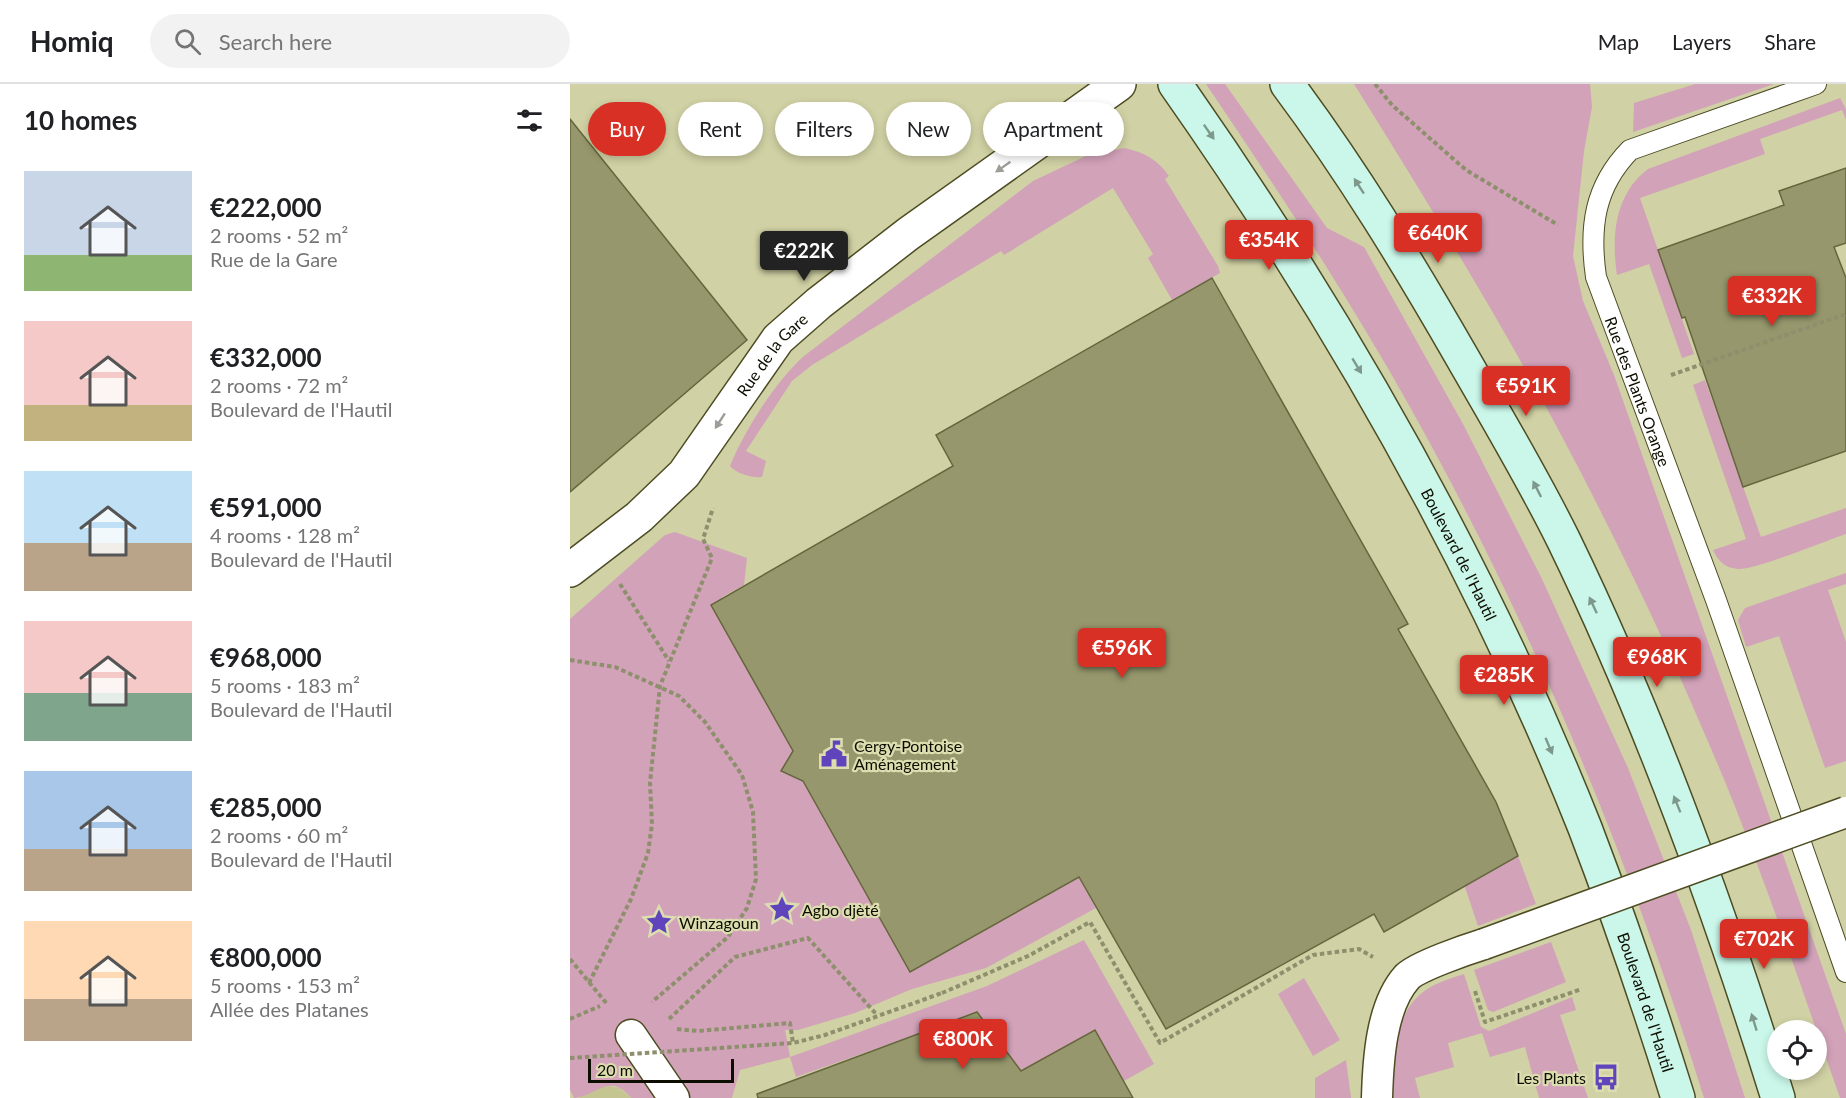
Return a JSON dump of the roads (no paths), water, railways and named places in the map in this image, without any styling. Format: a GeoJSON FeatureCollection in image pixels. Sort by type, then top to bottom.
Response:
{"type":"FeatureCollection","features":[{"type":"Feature","properties":{"kind":"main road","name":"Boulevard de l'Hautil"},"geometry":{"type":"LineString","coordinates":[[1175,84],[1264,216],[1373,391],[1466,567],[1530,701],[1585,828],[1678,1098]]}},
{"type":"Feature","properties":{"kind":"main road"},"geometry":{"type":"LineString","coordinates":[[1287,84],[1334,147],[1391,235],[1532,480],[1564,541],[1610,641],[1699,858],[1778,1098]]}},
{"type":"Feature","properties":{"kind":"street","name":"Rue de la Gare"},"geometry":{"type":"LineString","coordinates":[[570,570],[639,517],[684,474],[778,339],[819,303],[908,234],[1119,84]]}},
{"type":"Feature","properties":{"kind":"street"},"geometry":{"type":"LineString","coordinates":[[1377,1098],[1386,1027],[1394,997],[1408,976],[1484,944],[1846,812]]}},
{"type":"Feature","properties":{"kind":"street"},"geometry":{"type":"LineString","coordinates":[[626,1028],[674,1098]]}},
{"type":"Feature","properties":{"kind":"lane","name":"Rue des Plants Orange"},"geometry":{"type":"LineString","coordinates":[[1816,84],[1630,150],[1617,164],[1604,184],[1595,208],[1592,244],[1596,278],[1794,822],[1846,972]]}},
{"type":"Feature","properties":{"kind":"place","name":"Cergy-Pontoise Aménagement"},"geometry":{"type":"Point","coordinates":[834,754]}},
{"type":"Feature","properties":{"kind":"place","name":"Agbo djèté"},"geometry":{"type":"Point","coordinates":[782,909]}},
{"type":"Feature","properties":{"kind":"place","name":"Winzagoun"},"geometry":{"type":"Point","coordinates":[659,922]}},
{"type":"Feature","properties":{"kind":"place","name":"Les Plants"},"geometry":{"type":"Point","coordinates":[1606,1077]}}]}
